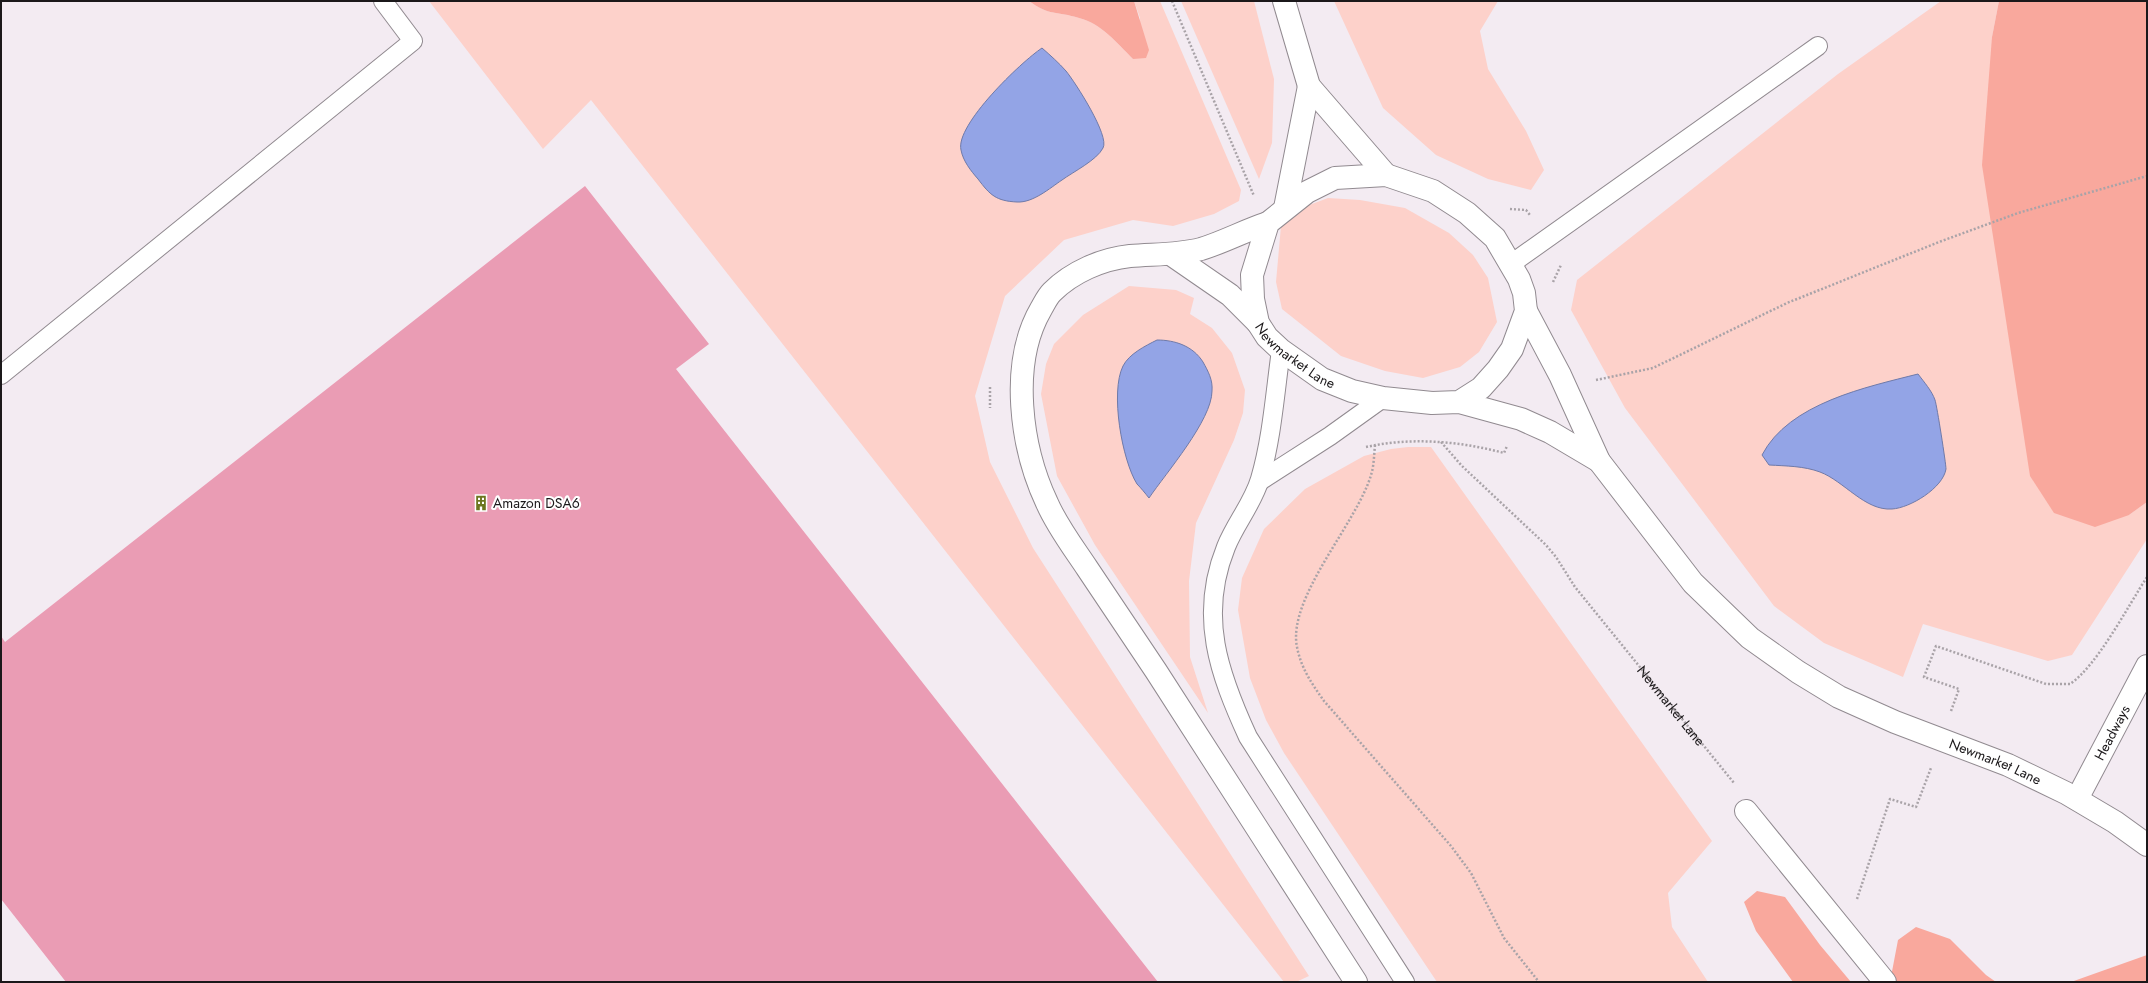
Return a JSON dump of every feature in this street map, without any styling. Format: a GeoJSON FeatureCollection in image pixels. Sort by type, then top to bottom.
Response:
{"type":"FeatureCollection","features":[{"type":"Feature","properties":{"kind":"main road"},"geometry":{"type":"LineString","coordinates":[[1284,1],[1309,86],[1386,175]]}},
{"type":"Feature","properties":{"kind":"main road"},"geometry":{"type":"LineString","coordinates":[[1284,208],[1309,86]]}},
{"type":"Feature","properties":{"kind":"main road","name":"Newmarket Lane"},"geometry":{"type":"LineString","coordinates":[[1599,461],[1550,432],[1521,419],[1459,402],[1432,403],[1383,398],[1352,391],[1322,379],[1280,350],[1267,337],[1258,323],[1253,299],[1252,276],[1268,223],[1284,208],[1307,192],[1335,178],[1386,175],[1433,191],[1467,213],[1495,238],[1511,264],[1524,293],[1526,311],[1560,375],[1599,461],[1674,560],[1713,604],[1750,638],[1798,672],[1839,697],[1895,722],[2008,765],[2076,799],[2115,822],[2147,845]]}},
{"type":"Feature","properties":{"kind":"main road"},"geometry":{"type":"LineString","coordinates":[[1268,223],[1202,248],[1172,255],[1129,256],[1108,260],[1088,268],[1068,279],[1050,293],[1035,320],[1023,369],[1022,410],[1035,472],[1047,504],[1065,535],[1156,672],[1356,982]]}},
{"type":"Feature","properties":{"kind":"main road"},"geometry":{"type":"LineString","coordinates":[[1172,255],[1230,295],[1258,323]]}},
{"type":"Feature","properties":{"kind":"main road","name":"Newmarket Lane"},"geometry":{"type":"LineString","coordinates":[[1459,402],[1481,388],[1498,369],[1512,349],[1526,311]]}},
{"type":"Feature","properties":{"kind":"main road","name":"Headways"},"geometry":{"type":"LineString","coordinates":[[2076,799],[2147,666]]}},
{"type":"Feature","properties":{"kind":"main road"},"geometry":{"type":"LineString","coordinates":[[1746,811],[1885,982]]}},
{"type":"Feature","properties":{"kind":"lane"},"geometry":{"type":"LineString","coordinates":[[1,375],[413,41],[383,1]]}},
{"type":"Feature","properties":{"kind":"lane"},"geometry":{"type":"LineString","coordinates":[[1511,264],[1613,189],[1818,46]]}},
{"type":"Feature","properties":{"kind":"lane"},"geometry":{"type":"LineString","coordinates":[[1280,350],[1272,424],[1260,481],[1226,548],[1218,574],[1213,604],[1213,630],[1218,661],[1230,699],[1248,737],[1405,982]]}},
{"type":"Feature","properties":{"kind":"lane"},"geometry":{"type":"LineString","coordinates":[[1260,481],[1330,436],[1383,398]]}},
{"type":"Feature","properties":{"kind":"path"},"geometry":{"type":"LineString","coordinates":[[1172,1],[1254,198]]}},
{"type":"Feature","properties":{"kind":"path"},"geometry":{"type":"LineString","coordinates":[[1592,381],[1653,368],[1786,303],[1939,242],[2018,213],[2147,176]]}},
{"type":"Feature","properties":{"kind":"path"},"geometry":{"type":"LineString","coordinates":[[1504,453],[1482,447],[1441,442],[1418,441],[1375,445],[1371,475],[1306,595],[1298,620],[1297,646],[1308,677],[1324,701],[1463,862],[1471,873],[1504,938],[1539,982]]}},
{"type":"Feature","properties":{"kind":"path","name":"Newmarket Lane"},"geometry":{"type":"LineString","coordinates":[[1441,442],[1556,557],[1575,587],[1740,791],[1746,811]]}},
{"type":"Feature","properties":{"kind":"path"},"geometry":{"type":"LineString","coordinates":[[1952,710],[1959,689],[1924,677],[1936,646],[2046,684],[2070,684],[2078,678],[2094,659],[2147,577]]}},
{"type":"Feature","properties":{"kind":"path"},"geometry":{"type":"LineString","coordinates":[[1946,708],[1958,713]]}},
{"type":"Feature","properties":{"kind":"path"},"geometry":{"type":"LineString","coordinates":[[1845,933],[1890,799],[1916,807],[1931,767]]}},
{"type":"Feature","properties":{"kind":"shaded area"},"geometry":{"type":"Polygon","coordinates":[[[429,1],[1029,1],[1042,9],[1079,18],[1095,25],[1115,40],[1133,59],[1140,18],[1134,1],[1160,1],[1241,190],[1239,201],[1214,214],[1173,226],[1133,220],[1064,240],[1005,296],[975,396],[990,462],[1033,548],[1309,976],[1296,982],[1284,982],[591,100],[543,149],[429,1]]]}},
{"type":"Feature","properties":{"kind":"shaded area"},"geometry":{"type":"Polygon","coordinates":[[[1029,1],[1134,1],[1149,50],[1146,58],[1133,59],[1102,29],[1087,21],[1042,9],[1029,1]]]}},
{"type":"Feature","properties":{"kind":"shaded area"},"geometry":{"type":"Polygon","coordinates":[[[1181,1],[1254,1],[1274,79],[1272,143],[1259,179],[1181,1]]]}},
{"type":"Feature","properties":{"kind":"shaded area"},"geometry":{"type":"Polygon","coordinates":[[[1334,1],[1498,1],[1480,31],[1488,69],[1526,131],[1544,170],[1531,190],[1488,179],[1436,155],[1383,108],[1334,1]]]}},
{"type":"Feature","properties":{"kind":"shaded area"},"geometry":{"type":"Polygon","coordinates":[[[1941,1],[1999,1],[1992,37],[2129,515],[2147,502],[2147,539],[2072,655],[2048,661],[1923,624],[1903,677],[1824,643],[1774,606],[1625,408],[1571,310],[1577,280],[1838,74],[1941,1]]]}},
{"type":"Feature","properties":{"kind":"shaded area"},"geometry":{"type":"Polygon","coordinates":[[[1999,1],[2147,1],[2147,502],[2129,515],[2095,527],[2054,513],[2030,476],[1982,165],[1992,37],[1999,1]]]}},
{"type":"Feature","properties":{"kind":"shaded area"},"geometry":{"type":"Polygon","coordinates":[[[1328,198],[1360,200],[1405,208],[1449,233],[1473,255],[1488,278],[1497,322],[1479,352],[1460,367],[1423,378],[1385,371],[1341,356],[1282,309],[1276,282],[1281,226],[1304,207],[1328,198]]]}},
{"type":"Feature","properties":{"kind":"shaded area"},"geometry":{"type":"Polygon","coordinates":[[[1129,286],[1176,290],[1194,298],[1190,314],[1212,328],[1232,353],[1245,390],[1243,413],[1234,440],[1196,523],[1189,581],[1190,657],[1208,713],[1095,545],[1057,476],[1041,394],[1046,364],[1054,344],[1083,315],[1129,286]]]}},
{"type":"Feature","properties":{"kind":"shaded area"},"geometry":{"type":"Polygon","coordinates":[[[1431,447],[1712,841],[1668,893],[1672,927],[1708,982],[1437,982],[1284,753],[1266,720],[1250,678],[1238,610],[1242,578],[1264,529],[1305,489],[1364,456],[1391,449],[1431,447]]]}},
{"type":"Feature","properties":{"kind":"shaded area"},"geometry":{"type":"Polygon","coordinates":[[[1757,891],[1785,897],[1820,945],[1851,982],[1793,982],[1756,931],[1744,902],[1757,891]]]}},
{"type":"Feature","properties":{"kind":"shaded area"},"geometry":{"type":"Polygon","coordinates":[[[1916,927],[1950,939],[1986,975],[1996,982],[1890,982],[1898,940],[1916,927]]]}},
{"type":"Feature","properties":{"kind":"shaded area"},"geometry":{"type":"Polygon","coordinates":[[[2147,955],[2147,982],[2071,982],[2147,955]]]}},
{"type":"Feature","properties":{"kind":"water"},"geometry":{"type":"Polygon","coordinates":[[[1042,48],[1066,71],[1084,97],[1097,121],[1104,142],[1103,148],[1096,157],[1035,198],[1023,202],[999,199],[982,185],[965,162],[961,150],[962,139],[968,125],[991,95],[1020,66],[1042,48]]]}},
{"type":"Feature","properties":{"kind":"water"},"geometry":{"type":"Polygon","coordinates":[[[1157,340],[1170,341],[1183,345],[1199,356],[1211,379],[1212,391],[1210,403],[1197,431],[1149,498],[1137,484],[1127,459],[1120,426],[1118,392],[1119,378],[1123,366],[1129,358],[1147,345],[1157,340]]]}},
{"type":"Feature","properties":{"kind":"water"},"geometry":{"type":"Polygon","coordinates":[[[1918,374],[1930,390],[1935,400],[1946,469],[1944,476],[1939,483],[1925,496],[1916,501],[1899,508],[1882,508],[1864,501],[1829,476],[1820,472],[1801,467],[1769,465],[1762,455],[1774,437],[1791,422],[1810,410],[1853,392],[1918,374]]]}},
{"type":"Feature","properties":{"kind":"building","name":"Amazon DSA6"},"geometry":{"type":"Polygon","coordinates":[[[585,186],[709,344],[676,369],[1158,982],[66,982],[1,899],[1,636],[5,642],[585,186]]]}},
{"type":"Feature","properties":{"kind":"place","name":"Amazon DSA6"},"geometry":{"type":"Point","coordinates":[481,503]}}]}
